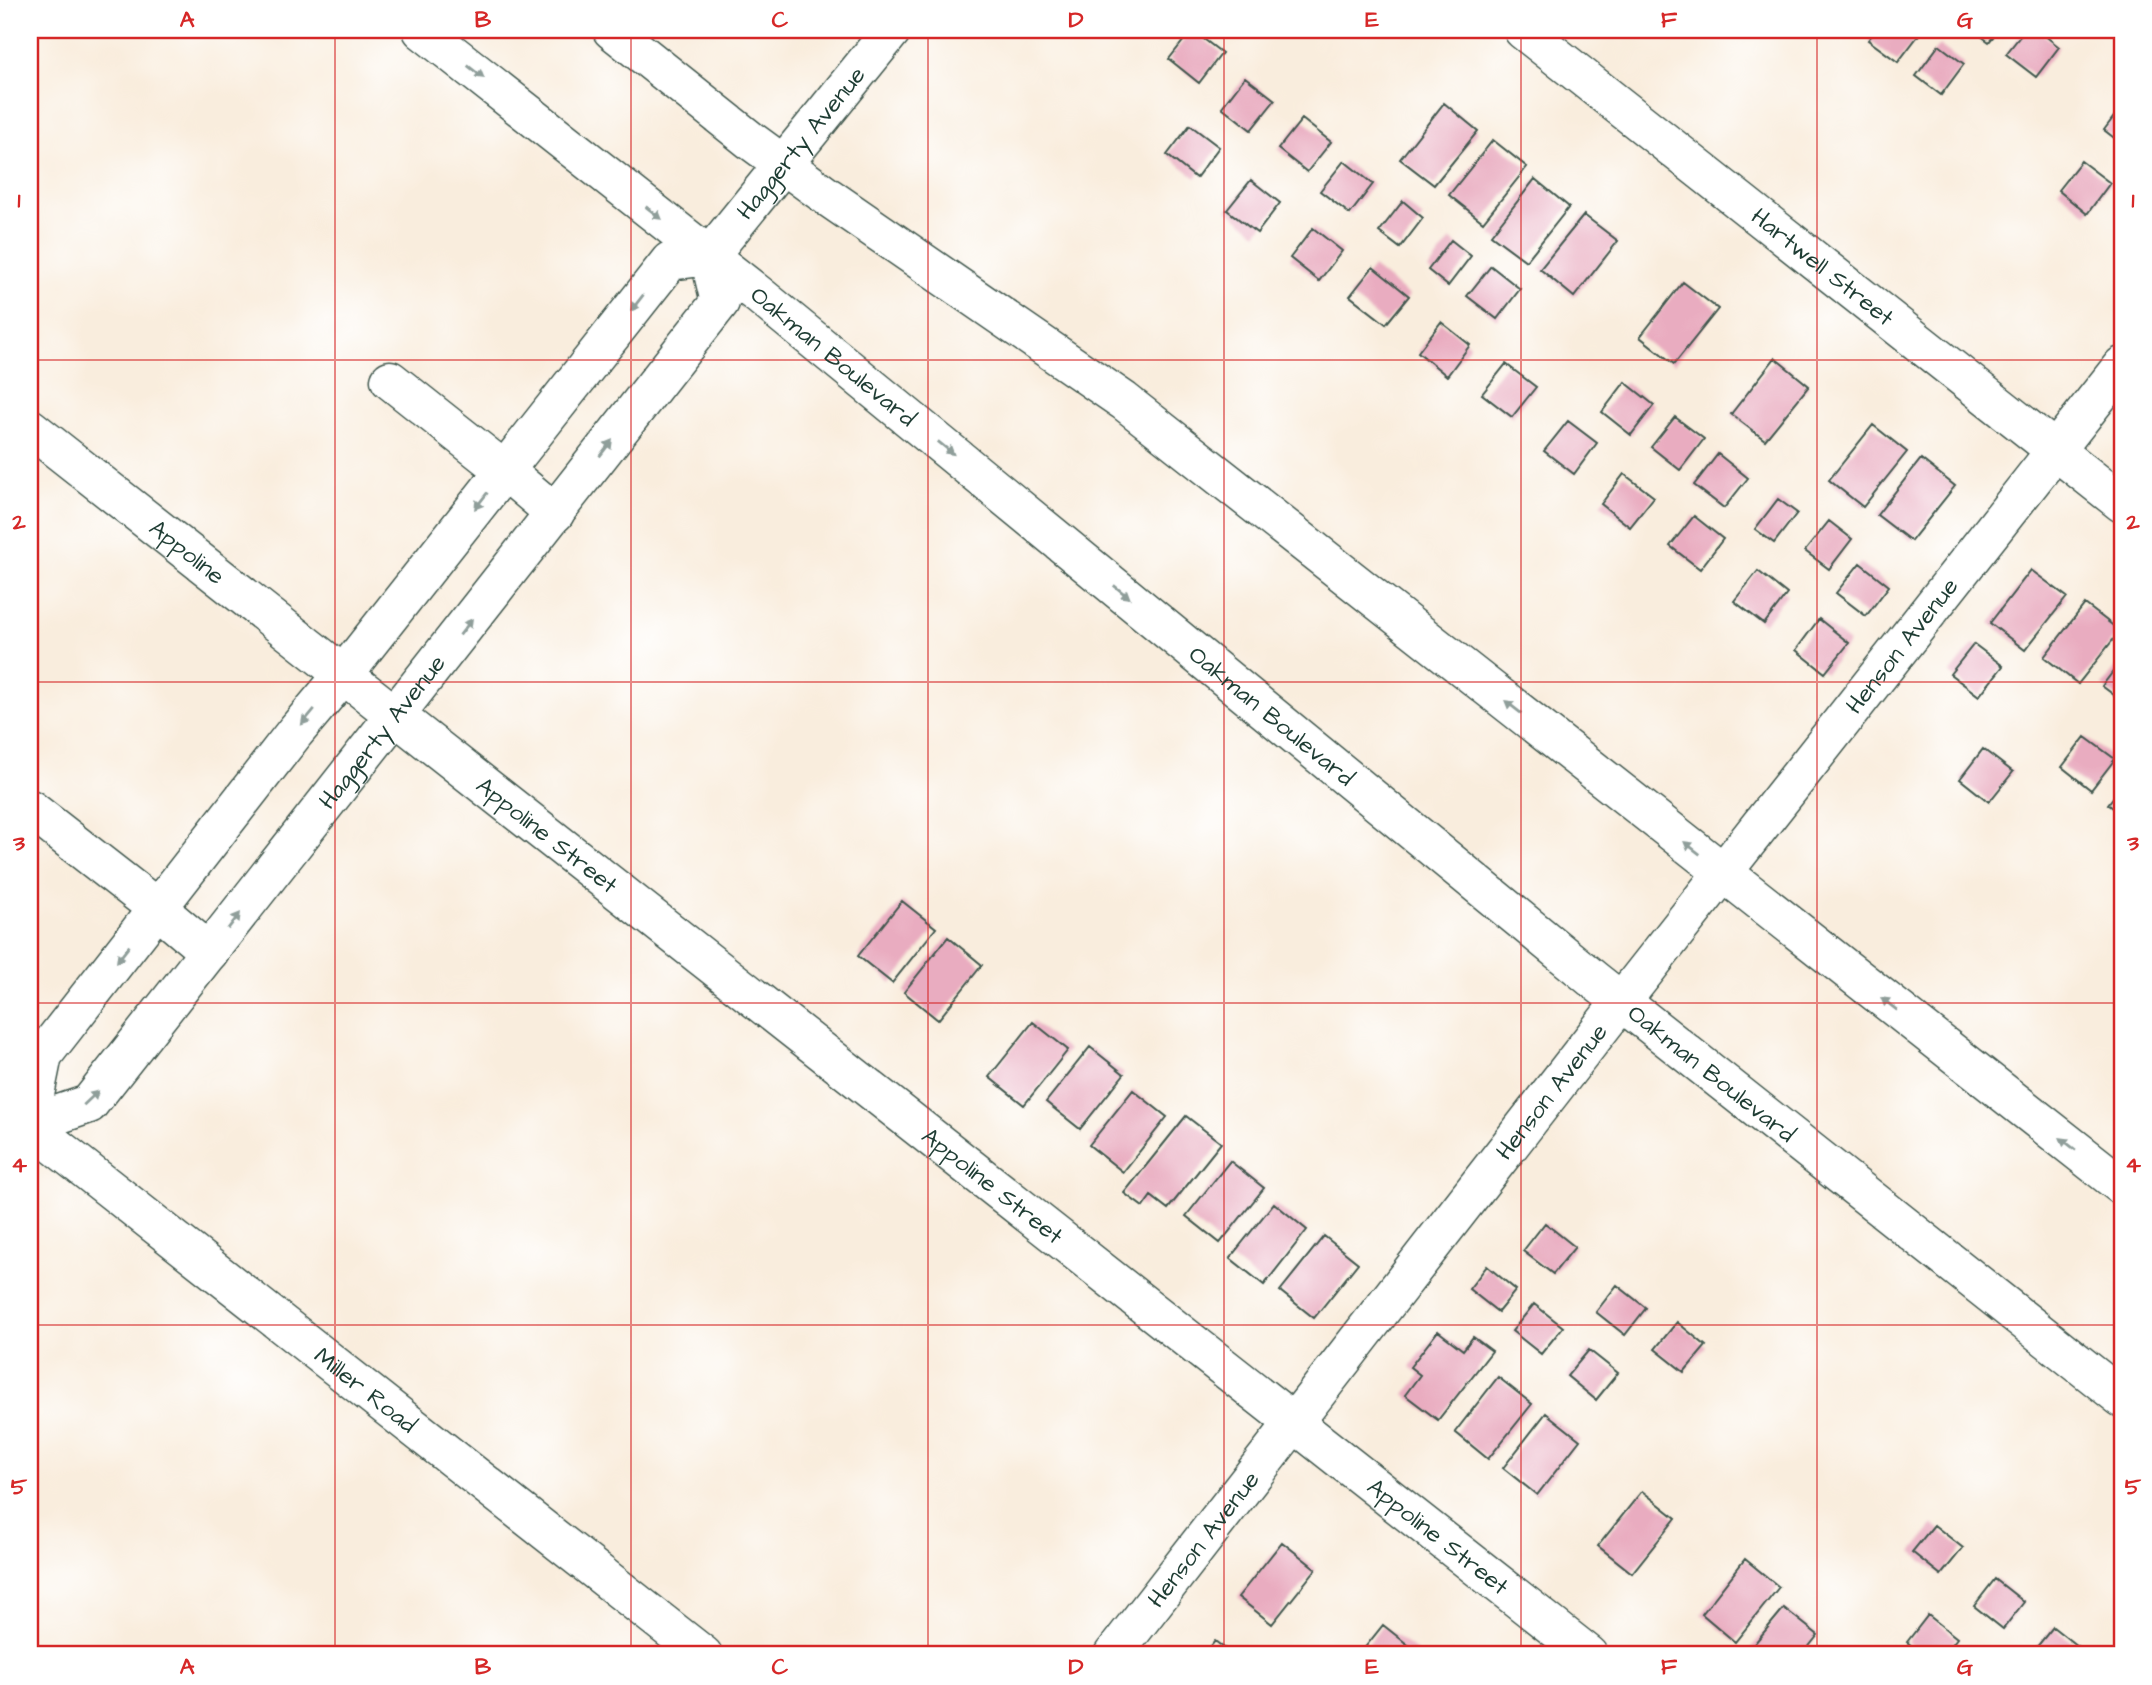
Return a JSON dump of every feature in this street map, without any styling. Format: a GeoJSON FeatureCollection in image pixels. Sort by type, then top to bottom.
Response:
{"type":"FeatureCollection","features":[{"type":"Feature","properties":{"kind":"street","name":"Oakman Boulevard"},"geometry":{"type":"LineString","coordinates":[[422,30],[760,296],[1621,1002],[2122,1398]]}},
{"type":"Feature","properties":{"kind":"street"},"geometry":{"type":"LineString","coordinates":[[612,30],[750,140],[828,197],[1124,401],[2122,1186]]}},
{"type":"Feature","properties":{"kind":"street","name":"Haggerty Avenue"},"geometry":{"type":"LineString","coordinates":[[30,1123],[89,1104],[396,716],[720,302],[709,256],[892,30]]}},
{"type":"Feature","properties":{"kind":"street","name":"Hartwell Street"},"geometry":{"type":"LineString","coordinates":[[1523,30],[2122,503]]}},
{"type":"Feature","properties":{"kind":"street"},"geometry":{"type":"LineString","coordinates":[[30,1123],[43,1055],[295,732],[670,261],[709,256]]}},
{"type":"Feature","properties":{"kind":"street","name":"Henson Avenue"},"geometry":{"type":"LineString","coordinates":[[1113,1655],[1621,1002],[2122,366]]}},
{"type":"Feature","properties":{"kind":"street"},"geometry":{"type":"LineString","coordinates":[[390,380],[555,513]]}},
{"type":"Feature","properties":{"kind":"street","name":"Appoline"},"geometry":{"type":"LineString","coordinates":[[30,428],[396,716]]}},
{"type":"Feature","properties":{"kind":"street","name":"Appoline Street"},"geometry":{"type":"LineString","coordinates":[[396,716],[1589,1655]]}},
{"type":"Feature","properties":{"kind":"street"},"geometry":{"type":"LineString","coordinates":[[30,809],[158,909],[209,953]]}},
{"type":"Feature","properties":{"kind":"street","name":"Miller Road"},"geometry":{"type":"LineString","coordinates":[[30,1123],[703,1655]]}},
{"type":"Feature","properties":{"kind":"building"},"geometry":{"type":"Polygon","coordinates":[[[1192,30],[1222,53],[1199,83],[1169,59],[1192,30]]]}},
{"type":"Feature","properties":{"kind":"building"},"geometry":{"type":"Polygon","coordinates":[[[1876,30],[1921,32],[1898,62],[1868,40],[1876,30]]]}},
{"type":"Feature","properties":{"kind":"building"},"geometry":{"type":"Polygon","coordinates":[[[1973,30],[1999,30],[1989,42],[1973,30]]]}},
{"type":"Feature","properties":{"kind":"building"},"geometry":{"type":"Polygon","coordinates":[[[2025,30],[2038,30],[2059,47],[2036,77],[2006,54],[2025,30]]]}},
{"type":"Feature","properties":{"kind":"building"},"geometry":{"type":"Polygon","coordinates":[[[1939,45],[1964,64],[1941,95],[1916,76],[1939,45]]]}},
{"type":"Feature","properties":{"kind":"building"},"geometry":{"type":"Polygon","coordinates":[[[1245,77],[1275,100],[1251,130],[1222,107],[1245,77]]]}},
{"type":"Feature","properties":{"kind":"building"},"geometry":{"type":"Polygon","coordinates":[[[1444,103],[1478,131],[1434,185],[1400,159],[1444,103]]]}},
{"type":"Feature","properties":{"kind":"building"},"geometry":{"type":"Polygon","coordinates":[[[2122,106],[2122,144],[2104,130],[2122,106]]]}},
{"type":"Feature","properties":{"kind":"building"},"geometry":{"type":"Polygon","coordinates":[[[1302,119],[1331,142],[1307,172],[1278,149],[1302,119]]]}},
{"type":"Feature","properties":{"kind":"building"},"geometry":{"type":"Polygon","coordinates":[[[1190,125],[1219,147],[1196,178],[1167,155],[1190,125]]]}},
{"type":"Feature","properties":{"kind":"building"},"geometry":{"type":"Polygon","coordinates":[[[1493,140],[1527,167],[1483,222],[1449,195],[1493,140]]]}},
{"type":"Feature","properties":{"kind":"building"},"geometry":{"type":"Polygon","coordinates":[[[1344,161],[1373,184],[1350,214],[1320,191],[1344,161]]]}},
{"type":"Feature","properties":{"kind":"building"},"geometry":{"type":"Polygon","coordinates":[[[2081,161],[2110,183],[2087,214],[2058,190],[2081,161]]]}},
{"type":"Feature","properties":{"kind":"building"},"geometry":{"type":"Polygon","coordinates":[[[1535,179],[1569,207],[1526,261],[1491,235],[1535,179]]]}},
{"type":"Feature","properties":{"kind":"building"},"geometry":{"type":"Polygon","coordinates":[[[1251,180],[1280,203],[1257,233],[1227,210],[1251,180]]]}},
{"type":"Feature","properties":{"kind":"building"},"geometry":{"type":"Polygon","coordinates":[[[1403,201],[1423,218],[1400,248],[1379,232],[1403,201]]]}},
{"type":"Feature","properties":{"kind":"building"},"geometry":{"type":"Polygon","coordinates":[[[1584,215],[1618,241],[1574,297],[1540,269],[1584,215]]]}},
{"type":"Feature","properties":{"kind":"building"},"geometry":{"type":"Polygon","coordinates":[[[1313,228],[1342,251],[1319,281],[1290,258],[1313,228]]]}},
{"type":"Feature","properties":{"kind":"building"},"geometry":{"type":"Polygon","coordinates":[[[1451,240],[1471,256],[1448,286],[1428,270],[1451,240]]]}},
{"type":"Feature","properties":{"kind":"building"},"geometry":{"type":"Polygon","coordinates":[[[1491,266],[1520,289],[1497,319],[1467,296],[1491,266]]]}},
{"type":"Feature","properties":{"kind":"building"},"geometry":{"type":"Polygon","coordinates":[[[1373,267],[1409,296],[1386,324],[1350,296],[1373,267]]]}},
{"type":"Feature","properties":{"kind":"building"},"geometry":{"type":"Polygon","coordinates":[[[1683,282],[1718,309],[1674,364],[1640,337],[1683,282]]]}},
{"type":"Feature","properties":{"kind":"building"},"geometry":{"type":"Polygon","coordinates":[[[1441,322],[1470,345],[1447,376],[1418,352],[1441,322]]]}},
{"type":"Feature","properties":{"kind":"building"},"geometry":{"type":"Polygon","coordinates":[[[1775,358],[1809,386],[1765,440],[1731,414],[1775,358]]]}},
{"type":"Feature","properties":{"kind":"building"},"geometry":{"type":"Polygon","coordinates":[[[1506,364],[1536,387],[1512,417],[1482,394],[1506,364]]]}},
{"type":"Feature","properties":{"kind":"building"},"geometry":{"type":"Polygon","coordinates":[[[1625,382],[1654,405],[1631,435],[1602,412],[1625,382]]]}},
{"type":"Feature","properties":{"kind":"building"},"geometry":{"type":"Polygon","coordinates":[[[1675,417],[1704,439],[1680,470],[1651,447],[1675,417]]]}},
{"type":"Feature","properties":{"kind":"building"},"geometry":{"type":"Polygon","coordinates":[[[1568,421],[1597,443],[1574,474],[1544,451],[1568,421]]]}},
{"type":"Feature","properties":{"kind":"building"},"geometry":{"type":"Polygon","coordinates":[[[1873,425],[1907,452],[1863,507],[1829,480],[1873,425]]]}},
{"type":"Feature","properties":{"kind":"building"},"geometry":{"type":"Polygon","coordinates":[[[1718,454],[1748,478],[1724,508],[1694,485],[1718,454]]]}},
{"type":"Feature","properties":{"kind":"building"},"geometry":{"type":"Polygon","coordinates":[[[1921,459],[1955,486],[1911,541],[1877,515],[1921,459]]]}},
{"type":"Feature","properties":{"kind":"building"},"geometry":{"type":"Polygon","coordinates":[[[1624,474],[1654,497],[1630,527],[1601,504],[1624,474]]]}},
{"type":"Feature","properties":{"kind":"building"},"geometry":{"type":"Polygon","coordinates":[[[1778,499],[1797,513],[1774,543],[1755,529],[1778,499]]]}},
{"type":"Feature","properties":{"kind":"building"},"geometry":{"type":"Polygon","coordinates":[[[1694,516],[1723,539],[1700,569],[1670,546],[1694,516]]]}},
{"type":"Feature","properties":{"kind":"building"},"geometry":{"type":"Polygon","coordinates":[[[1829,521],[1852,539],[1829,569],[1805,551],[1829,521]]]}},
{"type":"Feature","properties":{"kind":"building"},"geometry":{"type":"Polygon","coordinates":[[[1860,563],[1889,586],[1866,616],[1836,593],[1860,563]]]}},
{"type":"Feature","properties":{"kind":"building"},"geometry":{"type":"Polygon","coordinates":[[[2031,570],[2067,597],[2025,650],[1990,623],[2031,570]]]}},
{"type":"Feature","properties":{"kind":"building"},"geometry":{"type":"Polygon","coordinates":[[[1758,571],[1787,594],[1764,624],[1734,601],[1758,571]]]}},
{"type":"Feature","properties":{"kind":"building"},"geometry":{"type":"Polygon","coordinates":[[[2085,604],[2120,631],[2078,684],[2044,657],[2085,604]]]}},
{"type":"Feature","properties":{"kind":"building"},"geometry":{"type":"Polygon","coordinates":[[[1819,619],[1849,643],[1825,673],[1796,650],[1819,619]]]}},
{"type":"Feature","properties":{"kind":"building"},"geometry":{"type":"Polygon","coordinates":[[[1974,644],[2003,666],[1979,696],[1950,674],[1974,644]]]}},
{"type":"Feature","properties":{"kind":"building"},"geometry":{"type":"Polygon","coordinates":[[[2122,660],[2122,701],[2102,686],[2122,660]]]}},
{"type":"Feature","properties":{"kind":"building"},"geometry":{"type":"Polygon","coordinates":[[[2085,737],[2115,759],[2091,790],[2062,767],[2085,737]]]}},
{"type":"Feature","properties":{"kind":"building"},"geometry":{"type":"Polygon","coordinates":[[[1983,749],[2013,772],[1989,802],[1960,779],[1983,749]]]}},
{"type":"Feature","properties":{"kind":"building"},"geometry":{"type":"Polygon","coordinates":[[[2122,786],[2122,815],[2108,804],[2122,786]]]}},
{"type":"Feature","properties":{"kind":"building"},"geometry":{"type":"Polygon","coordinates":[[[902,901],[936,928],[892,983],[858,956],[902,901]]]}},
{"type":"Feature","properties":{"kind":"building"},"geometry":{"type":"Polygon","coordinates":[[[948,937],[982,965],[938,1020],[904,992],[948,937]]]}},
{"type":"Feature","properties":{"kind":"building"},"geometry":{"type":"Polygon","coordinates":[[[1033,1022],[1068,1050],[1024,1105],[989,1077],[1033,1022]]]}},
{"type":"Feature","properties":{"kind":"building"},"geometry":{"type":"Polygon","coordinates":[[[1090,1047],[1124,1074],[1080,1129],[1046,1102],[1090,1047]]]}},
{"type":"Feature","properties":{"kind":"building"},"geometry":{"type":"Polygon","coordinates":[[[1133,1090],[1167,1117],[1123,1172],[1089,1145],[1133,1090]]]}},
{"type":"Feature","properties":{"kind":"building"},"geometry":{"type":"Polygon","coordinates":[[[1186,1116],[1221,1143],[1168,1209],[1151,1196],[1143,1207],[1124,1193],[1186,1116]]]}},
{"type":"Feature","properties":{"kind":"building"},"geometry":{"type":"Polygon","coordinates":[[[1230,1161],[1264,1188],[1220,1243],[1186,1216],[1230,1161]]]}},
{"type":"Feature","properties":{"kind":"building"},"geometry":{"type":"Polygon","coordinates":[[[1274,1203],[1307,1230],[1264,1285],[1230,1258],[1274,1203]]]}},
{"type":"Feature","properties":{"kind":"building"},"geometry":{"type":"Polygon","coordinates":[[[1545,1223],[1575,1247],[1553,1274],[1523,1251],[1545,1223]]]}},
{"type":"Feature","properties":{"kind":"building"},"geometry":{"type":"Polygon","coordinates":[[[1324,1236],[1358,1263],[1314,1318],[1280,1291],[1324,1236]]]}},
{"type":"Feature","properties":{"kind":"building"},"geometry":{"type":"Polygon","coordinates":[[[1487,1266],[1516,1290],[1498,1312],[1469,1289],[1487,1266]]]}},
{"type":"Feature","properties":{"kind":"building"},"geometry":{"type":"Polygon","coordinates":[[[1617,1285],[1646,1308],[1625,1335],[1596,1312],[1617,1285]]]}},
{"type":"Feature","properties":{"kind":"building"},"geometry":{"type":"Polygon","coordinates":[[[1534,1304],[1563,1327],[1541,1354],[1512,1331],[1534,1304]]]}},
{"type":"Feature","properties":{"kind":"building"},"geometry":{"type":"Polygon","coordinates":[[[1677,1322],[1706,1346],[1684,1372],[1655,1349],[1677,1322]]]}},
{"type":"Feature","properties":{"kind":"building"},"geometry":{"type":"Polygon","coordinates":[[[1438,1331],[1463,1350],[1473,1337],[1492,1351],[1438,1420],[1405,1395],[1420,1375],[1410,1367],[1438,1331]]]}},
{"type":"Feature","properties":{"kind":"building"},"geometry":{"type":"Polygon","coordinates":[[[1589,1350],[1618,1373],[1596,1400],[1567,1376],[1589,1350]]]}},
{"type":"Feature","properties":{"kind":"building"},"geometry":{"type":"Polygon","coordinates":[[[1498,1377],[1532,1404],[1488,1459],[1455,1432],[1498,1377]]]}},
{"type":"Feature","properties":{"kind":"building"},"geometry":{"type":"Polygon","coordinates":[[[1546,1413],[1580,1440],[1537,1495],[1503,1468],[1546,1413]]]}},
{"type":"Feature","properties":{"kind":"building"},"geometry":{"type":"Polygon","coordinates":[[[1642,1491],[1676,1518],[1632,1573],[1598,1546],[1642,1491]]]}},
{"type":"Feature","properties":{"kind":"building"},"geometry":{"type":"Polygon","coordinates":[[[1934,1525],[1963,1548],[1941,1575],[1912,1552],[1934,1525]]]}},
{"type":"Feature","properties":{"kind":"building"},"geometry":{"type":"Polygon","coordinates":[[[1282,1542],[1316,1569],[1272,1624],[1238,1597],[1282,1542]]]}},
{"type":"Feature","properties":{"kind":"building"},"geometry":{"type":"Polygon","coordinates":[[[1745,1559],[1779,1587],[1735,1642],[1702,1614],[1745,1559]]]}},
{"type":"Feature","properties":{"kind":"building"},"geometry":{"type":"Polygon","coordinates":[[[1995,1579],[2024,1602],[2003,1629],[1974,1606],[1995,1579]]]}},
{"type":"Feature","properties":{"kind":"building"},"geometry":{"type":"Polygon","coordinates":[[[1784,1608],[1818,1635],[1802,1655],[1745,1655],[1784,1608]]]}},
{"type":"Feature","properties":{"kind":"building"},"geometry":{"type":"Polygon","coordinates":[[[1928,1615],[1957,1638],[1944,1655],[1923,1655],[1907,1642],[1928,1615]]]}},
{"type":"Feature","properties":{"kind":"building"},"geometry":{"type":"Polygon","coordinates":[[[1383,1625],[1417,1652],[1415,1655],[1359,1655],[1383,1625]]]}},
{"type":"Feature","properties":{"kind":"building"},"geometry":{"type":"Polygon","coordinates":[[[2053,1627],[2082,1650],[2078,1655],[2031,1654],[2053,1627]]]}},
{"type":"Feature","properties":{"kind":"building"},"geometry":{"type":"Polygon","coordinates":[[[1215,1641],[1233,1655],[1204,1655],[1215,1641]]]}}]}
